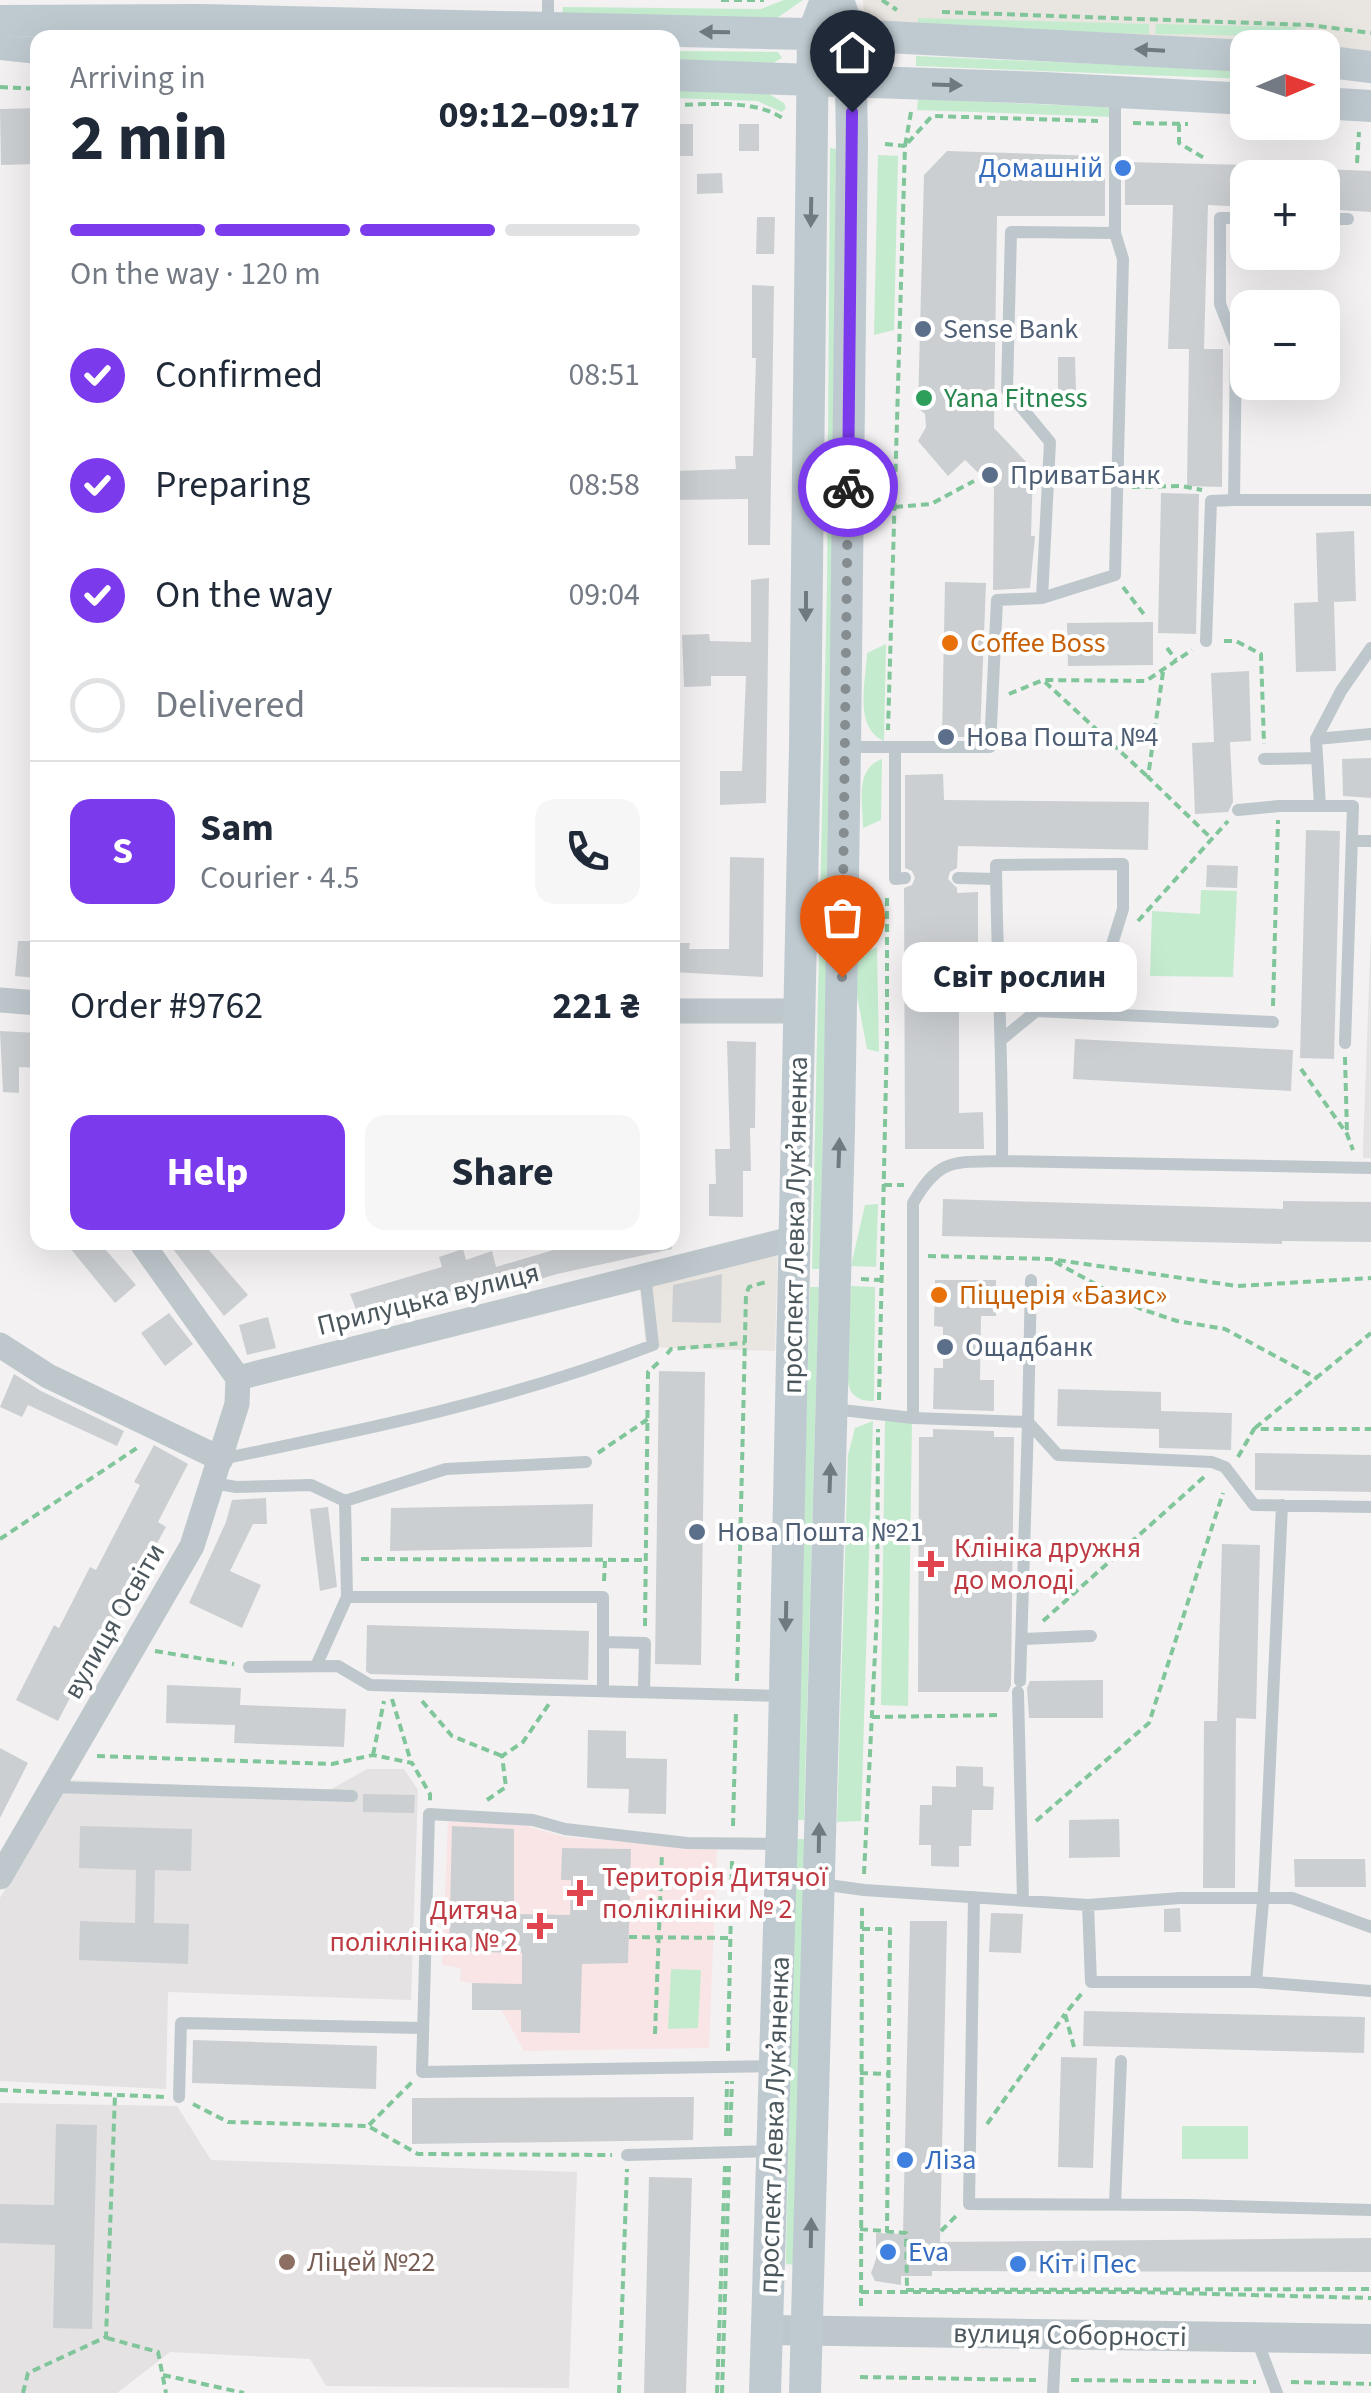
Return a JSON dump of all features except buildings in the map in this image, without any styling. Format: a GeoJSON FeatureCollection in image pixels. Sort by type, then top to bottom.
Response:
{"type":"FeatureCollection","features":[{"type":"Feature","properties":{"kind":"main road","name":"проспект Левка Лукʼяненка"},"geometry":{"type":"LineString","coordinates":[[765,2393],[782,1844],[799,1011],[813,34],[826,0]]}},
{"type":"Feature","properties":{"kind":"main road","name":"проспект Левка Лукʼяненка"},"geometry":{"type":"LineString","coordinates":[[805,2393],[832,1408],[845,747],[851,81],[850,35],[838,0]]}},
{"type":"Feature","properties":{"kind":"main road"},"geometry":{"type":"LineString","coordinates":[[0,21],[548,15],[813,34],[1230,55]]}},
{"type":"Feature","properties":{"kind":"main road"},"geometry":{"type":"LineString","coordinates":[[0,44],[30,47]]}},
{"type":"Feature","properties":{"kind":"main road"},"geometry":{"type":"LineString","coordinates":[[1340,63],[1371,67]]}},
{"type":"Feature","properties":{"kind":"main road"},"geometry":{"type":"LineString","coordinates":[[680,75],[1230,98]]}},
{"type":"Feature","properties":{"kind":"main road"},"geometry":{"type":"LineString","coordinates":[[1340,109],[1365,117]]}},
{"type":"Feature","properties":{"kind":"street"},"geometry":{"type":"LineString","coordinates":[[0,1000],[30,1002]]}},
{"type":"Feature","properties":{"kind":"street"},"geometry":{"type":"LineString","coordinates":[[680,1011],[799,1011]]}},
{"type":"Feature","properties":{"kind":"street","name":"Прилуцька вулиця"},"geometry":{"type":"LineString","coordinates":[[238,1378],[794,1238]]}},
{"type":"Feature","properties":{"kind":"street"},"geometry":{"type":"LineString","coordinates":[[146,1250],[238,1378]]}},
{"type":"Feature","properties":{"kind":"street"},"geometry":{"type":"LineString","coordinates":[[0,1345],[48,1376],[160,1432],[217,1471]]}},
{"type":"Feature","properties":{"kind":"street","name":"вулиця Освіти"},"geometry":{"type":"LineString","coordinates":[[0,1877],[7,1847],[53,1787],[192,1546],[238,1404],[238,1378]]}},
{"type":"Feature","properties":{"kind":"street","name":"вулиця Соборності"},"geometry":{"type":"LineString","coordinates":[[768,2330],[1371,2339]]}},
{"type":"Feature","properties":{"kind":"lane"},"geometry":{"type":"LineString","coordinates":[[845,747],[990,747],[997,600],[1042,598],[1115,575],[1124,259],[1114,233],[1115,92]]}},
{"type":"Feature","properties":{"kind":"lane"},"geometry":{"type":"LineString","coordinates":[[1230,218],[1220,218],[1220,304],[1236,344],[1234,500]]}},
{"type":"Feature","properties":{"kind":"lane"},"geometry":{"type":"LineString","coordinates":[[1340,219],[1348,219]]}},
{"type":"Feature","properties":{"kind":"lane"},"geometry":{"type":"LineString","coordinates":[[1042,598],[1050,442],[1007,390],[1011,232],[1114,233]]}},
{"type":"Feature","properties":{"kind":"lane"},"geometry":{"type":"LineString","coordinates":[[1206,641],[1212,502],[1371,500]]}},
{"type":"Feature","properties":{"kind":"lane"},"geometry":{"type":"LineString","coordinates":[[1320,806],[1316,739],[1341,691],[1371,648]]}},
{"type":"Feature","properties":{"kind":"lane"},"geometry":{"type":"LineString","coordinates":[[1316,739],[1371,734]]}},
{"type":"Feature","properties":{"kind":"lane"},"geometry":{"type":"LineString","coordinates":[[891,748],[895,879],[906,878]]}},
{"type":"Feature","properties":{"kind":"lane"},"geometry":{"type":"LineString","coordinates":[[1264,759],[1317,758]]}},
{"type":"Feature","properties":{"kind":"lane"},"geometry":{"type":"LineString","coordinates":[[1238,810],[1353,806],[1344,1042]]}},
{"type":"Feature","properties":{"kind":"lane"},"geometry":{"type":"LineString","coordinates":[[1352,841],[1371,842]]}},
{"type":"Feature","properties":{"kind":"lane"},"geometry":{"type":"LineString","coordinates":[[1002,1039],[1110,952],[1123,909],[1123,864],[996,865],[1002,1161]]}},
{"type":"Feature","properties":{"kind":"lane"},"geometry":{"type":"LineString","coordinates":[[958,878],[996,880]]}},
{"type":"Feature","properties":{"kind":"lane"},"geometry":{"type":"LineString","coordinates":[[1035,1011],[1273,1022]]}},
{"type":"Feature","properties":{"kind":"lane"},"geometry":{"type":"LineString","coordinates":[[913,1418],[914,1204],[929,1176],[955,1162],[1002,1161],[1366,1168]]}},
{"type":"Feature","properties":{"kind":"lane"},"geometry":{"type":"LineString","coordinates":[[217,1471],[570,1377],[652,1346],[644,1274]]}},
{"type":"Feature","properties":{"kind":"lane"},"geometry":{"type":"LineString","coordinates":[[1023,1900],[1019,1686],[1024,1638],[1031,1280]]}},
{"type":"Feature","properties":{"kind":"lane"},"geometry":{"type":"LineString","coordinates":[[832,1408],[913,1418],[1028,1422],[1058,1455],[1224,1468],[1254,1505],[1371,1507]]}},
{"type":"Feature","properties":{"kind":"lane"},"geometry":{"type":"LineString","coordinates":[[217,1471],[236,1486],[311,1485],[345,1501],[446,1469],[586,1462]]}},
{"type":"Feature","properties":{"kind":"lane"},"geometry":{"type":"LineString","coordinates":[[317,1664],[346,1597],[345,1501]]}},
{"type":"Feature","properties":{"kind":"lane"},"geometry":{"type":"LineString","coordinates":[[1256,1982],[1282,1505]]}},
{"type":"Feature","properties":{"kind":"lane"},"geometry":{"type":"LineString","coordinates":[[346,1597],[603,1597],[603,1690]]}},
{"type":"Feature","properties":{"kind":"lane"},"geometry":{"type":"LineString","coordinates":[[1024,1638],[1091,1636]]}},
{"type":"Feature","properties":{"kind":"lane"},"geometry":{"type":"LineString","coordinates":[[603,1642],[645,1642],[644,1690]]}},
{"type":"Feature","properties":{"kind":"lane"},"geometry":{"type":"LineString","coordinates":[[248,1667],[338,1666],[370,1684],[387,1685],[785,1696]]}},
{"type":"Feature","properties":{"kind":"lane"},"geometry":{"type":"LineString","coordinates":[[53,1787],[352,1796]]}},
{"type":"Feature","properties":{"kind":"lane"},"geometry":{"type":"LineString","coordinates":[[776,2066],[422,2072],[428,1814],[533,1820],[565,1830],[688,1843],[782,1844]]}},
{"type":"Feature","properties":{"kind":"lane"},"geometry":{"type":"LineString","coordinates":[[819,1884],[1088,1904],[1292,1898],[1371,1927]]}},
{"type":"Feature","properties":{"kind":"lane"},"geometry":{"type":"LineString","coordinates":[[974,1897],[969,2204],[1371,2210]]}},
{"type":"Feature","properties":{"kind":"lane"},"geometry":{"type":"LineString","coordinates":[[1088,1904],[1091,1982],[1256,1982],[1371,1991]]}},
{"type":"Feature","properties":{"kind":"lane"},"geometry":{"type":"LineString","coordinates":[[179,2097],[181,2023],[422,2028]]}},
{"type":"Feature","properties":{"kind":"lane"},"geometry":{"type":"LineString","coordinates":[[1114,2204],[1120,2061]]}},
{"type":"Feature","properties":{"kind":"lane"},"geometry":{"type":"LineString","coordinates":[[628,2156],[773,2151]]}},
{"type":"Feature","properties":{"kind":"lane"},"geometry":{"type":"LineString","coordinates":[[1054,2384],[1056,2334]]}},
{"type":"Feature","properties":{"kind":"lane"},"geometry":{"type":"LineString","coordinates":[[1256,2338],[1272,2385]]}},
{"type":"Feature","properties":{"kind":"path"},"geometry":{"type":"LineString","coordinates":[[722,0],[764,0]]}},
{"type":"Feature","properties":{"kind":"path"},"geometry":{"type":"LineString","coordinates":[[882,0],[895,10],[912,11]]}},
{"type":"Feature","properties":{"kind":"path"},"geometry":{"type":"LineString","coordinates":[[932,11],[1310,25],[1371,33]]}},
{"type":"Feature","properties":{"kind":"path"},"geometry":{"type":"LineString","coordinates":[[0,87],[30,89]]}},
{"type":"Feature","properties":{"kind":"path"},"geometry":{"type":"LineString","coordinates":[[680,105],[766,110],[789,126]]}},
{"type":"Feature","properties":{"kind":"path"},"geometry":{"type":"LineString","coordinates":[[1357,162],[1365,117]]}},
{"type":"Feature","properties":{"kind":"path"},"geometry":{"type":"LineString","coordinates":[[1179,124],[1179,143],[1204,158]]}},
{"type":"Feature","properties":{"kind":"path"},"geometry":{"type":"LineString","coordinates":[[884,144],[906,146],[891,748]]}},
{"type":"Feature","properties":{"kind":"path"},"geometry":{"type":"LineString","coordinates":[[895,507],[931,504],[974,480]]}},
{"type":"Feature","properties":{"kind":"path"},"geometry":{"type":"LineString","coordinates":[[1117,487],[1181,486]]}},
{"type":"Feature","properties":{"kind":"path"},"geometry":{"type":"LineString","coordinates":[[1115,575],[1146,617]]}},
{"type":"Feature","properties":{"kind":"path"},"geometry":{"type":"LineString","coordinates":[[994,699],[1043,680],[1146,681],[1206,641],[1236,641],[1262,654],[1264,759]]}},
{"type":"Feature","properties":{"kind":"path"},"geometry":{"type":"LineString","coordinates":[[1167,648],[1176,660]]}},
{"type":"Feature","properties":{"kind":"path"},"geometry":{"type":"LineString","coordinates":[[1148,777],[1164,668]]}},
{"type":"Feature","properties":{"kind":"path"},"geometry":{"type":"LineString","coordinates":[[1043,680],[1212,840]]}},
{"type":"Feature","properties":{"kind":"path"},"geometry":{"type":"LineString","coordinates":[[1273,1022],[1279,806]]}},
{"type":"Feature","properties":{"kind":"path"},"geometry":{"type":"LineString","coordinates":[[1110,952],[1238,810]]}},
{"type":"Feature","properties":{"kind":"path"},"geometry":{"type":"LineString","coordinates":[[861,2306],[862,1928],[877,1614],[887,891]]}},
{"type":"Feature","properties":{"kind":"path"},"geometry":{"type":"LineString","coordinates":[[1344,1042],[1347,1134]]}},
{"type":"Feature","properties":{"kind":"path"},"geometry":{"type":"LineString","coordinates":[[1302,1069],[1366,1168]]}},
{"type":"Feature","properties":{"kind":"path"},"geometry":{"type":"LineString","coordinates":[[912,1255],[1050,1259],[1236,1286],[1371,1278]]}},
{"type":"Feature","properties":{"kind":"path"},"geometry":{"type":"LineString","coordinates":[[1050,1259],[1141,1309],[1177,1321],[1225,1329],[1318,1379]]}},
{"type":"Feature","properties":{"kind":"path"},"geometry":{"type":"LineString","coordinates":[[858,1279],[881,1280]]}},
{"type":"Feature","properties":{"kind":"path"},"geometry":{"type":"LineString","coordinates":[[1024,1638],[1224,1468],[1254,1429],[1371,1333]]}},
{"type":"Feature","properties":{"kind":"path"},"geometry":{"type":"LineString","coordinates":[[645,1642],[648,1372],[671,1350],[745,1343]]}},
{"type":"Feature","properties":{"kind":"path"},"geometry":{"type":"LineString","coordinates":[[586,1462],[648,1418]]}},
{"type":"Feature","properties":{"kind":"path"},"geometry":{"type":"LineString","coordinates":[[1254,1429],[1371,1430]]}},
{"type":"Feature","properties":{"kind":"path"},"geometry":{"type":"LineString","coordinates":[[0,1539],[160,1432]]}},
{"type":"Feature","properties":{"kind":"path"},"geometry":{"type":"LineString","coordinates":[[1022,1834],[1149,1723],[1224,1468]]}},
{"type":"Feature","properties":{"kind":"path"},"geometry":{"type":"LineString","coordinates":[[346,1559],[646,1560]]}},
{"type":"Feature","properties":{"kind":"path"},"geometry":{"type":"LineString","coordinates":[[134,1647],[248,1667]]}},
{"type":"Feature","properties":{"kind":"path"},"geometry":{"type":"LineString","coordinates":[[373,1755],[387,1685]]}},
{"type":"Feature","properties":{"kind":"path"},"geometry":{"type":"LineString","coordinates":[[387,1685],[412,1763],[430,1794],[428,1814]]}},
{"type":"Feature","properties":{"kind":"path"},"geometry":{"type":"LineString","coordinates":[[409,1686],[452,1736],[502,1756]]}},
{"type":"Feature","properties":{"kind":"path"},"geometry":{"type":"LineString","coordinates":[[502,1756],[524,1742],[560,1688]]}},
{"type":"Feature","properties":{"kind":"path"},"geometry":{"type":"LineString","coordinates":[[872,1717],[1019,1715]]}},
{"type":"Feature","properties":{"kind":"path"},"geometry":{"type":"LineString","coordinates":[[98,1748],[97,1758],[332,1764],[373,1755],[412,1763]]}},
{"type":"Feature","properties":{"kind":"path"},"geometry":{"type":"LineString","coordinates":[[475,1806],[506,1787],[502,1756]]}},
{"type":"Feature","properties":{"kind":"path"},"geometry":{"type":"LineString","coordinates":[[649,1850],[662,1850],[656,2034]]}},
{"type":"Feature","properties":{"kind":"path"},"geometry":{"type":"LineString","coordinates":[[862,1928],[890,1930],[887,2232]]}},
{"type":"Feature","properties":{"kind":"path"},"geometry":{"type":"LineString","coordinates":[[629,1937],[730,1938]]}},
{"type":"Feature","properties":{"kind":"path"},"geometry":{"type":"LineString","coordinates":[[970,2148],[1091,1982]]}},
{"type":"Feature","properties":{"kind":"path"},"geometry":{"type":"LineString","coordinates":[[1065,2014],[1074,2046]]}},
{"type":"Feature","properties":{"kind":"path"},"geometry":{"type":"LineString","coordinates":[[722,2393],[733,2066]]}},
{"type":"Feature","properties":{"kind":"path"},"geometry":{"type":"LineString","coordinates":[[368,2126],[422,2072]]}},
{"type":"Feature","properties":{"kind":"path"},"geometry":{"type":"LineString","coordinates":[[860,2073],[889,2074]]}},
{"type":"Feature","properties":{"kind":"path"},"geometry":{"type":"LineString","coordinates":[[0,2090],[179,2097],[228,2122],[368,2126],[418,2154],[628,2156],[619,2393]]}},
{"type":"Feature","properties":{"kind":"path"},"geometry":{"type":"LineString","coordinates":[[106,2338],[115,2095]]}},
{"type":"Feature","properties":{"kind":"path"},"geometry":{"type":"LineString","coordinates":[[941,2230],[969,2204]]}},
{"type":"Feature","properties":{"kind":"path"},"geometry":{"type":"LineString","coordinates":[[860,2229],[906,2232],[907,2289],[1371,2289]]}},
{"type":"Feature","properties":{"kind":"path"},"geometry":{"type":"LineString","coordinates":[[860,2292],[1136,2292],[1371,2298]]}},
{"type":"Feature","properties":{"kind":"path"},"geometry":{"type":"LineString","coordinates":[[23,2393],[28,2372],[106,2338],[158,2352],[166,2393]]}},
{"type":"Feature","properties":{"kind":"path"},"geometry":{"type":"LineString","coordinates":[[163,2375],[244,2393]]}},
{"type":"Feature","properties":{"kind":"path"},"geometry":{"type":"LineString","coordinates":[[860,2376],[1054,2384],[1371,2383]]}},
{"type":"Feature","properties":{"kind":"shaded area"},"geometry":{"type":"Polygon","coordinates":[[[863,0],[1371,0],[1371,53],[1340,50],[1340,30],[1230,30],[1230,42],[865,29],[863,0]]]}},
{"type":"Feature","properties":{"kind":"shaded area"},"geometry":{"type":"Polygon","coordinates":[[[1371,932],[1371,1158],[1363,1158],[1363,1148],[1371,932]]]}},
{"type":"Feature","properties":{"kind":"shaded area"},"geometry":{"type":"Polygon","coordinates":[[[778,1240],[775,1351],[646,1347],[639,1282],[778,1240]]]}},
{"type":"Feature","properties":{"kind":"shaded area"},"geometry":{"type":"Polygon","coordinates":[[[367,1769],[404,1769],[418,1790],[411,2000],[168,1992],[166,2089],[0,2081],[0,1898],[68,1780],[328,1791],[367,1769]]]}},
{"type":"Feature","properties":{"kind":"shaded area","name":"Територія Дитячої поліклініки № 2"},"geometry":{"type":"Polygon","coordinates":[[[448,1822],[516,1823],[565,1837],[717,1848],[709,2048],[524,2051],[494,1996],[472,1983],[460,1981],[461,1968],[442,1965],[448,1822]]]}},
{"type":"Feature","properties":{"kind":"shaded area","name":"Ліцей №22"},"geometry":{"type":"Polygon","coordinates":[[[0,2103],[177,2106],[211,2160],[577,2172],[569,2388],[326,2386],[310,2359],[170,2352],[117,2393],[0,2393],[0,2103]]]}},
{"type":"Feature","properties":{"kind":"green space"},"geometry":{"type":"Polygon","coordinates":[[[784,0],[803,0],[777,18],[562,15],[563,7],[761,9],[784,0]]]}},
{"type":"Feature","properties":{"kind":"green space"},"geometry":{"type":"Polygon","coordinates":[[[918,18],[1149,24],[1149,34],[918,27],[918,18]]]}},
{"type":"Feature","properties":{"kind":"green space"},"geometry":{"type":"Polygon","coordinates":[[[1156,24],[1298,27],[1230,30],[1230,35],[1155,34],[1156,24]]]}},
{"type":"Feature","properties":{"kind":"green space"},"geometry":{"type":"Polygon","coordinates":[[[680,51],[778,52],[782,58],[773,63],[680,60],[680,51]]]}},
{"type":"Feature","properties":{"kind":"green space"},"geometry":{"type":"Polygon","coordinates":[[[916,56],[1230,70],[1230,78],[916,66],[916,56]]]}},
{"type":"Feature","properties":{"kind":"green space"},"geometry":{"type":"Polygon","coordinates":[[[680,90],[769,94],[786,108],[782,112],[757,101],[680,98],[680,90]]]}},
{"type":"Feature","properties":{"kind":"green space"},"geometry":{"type":"Polygon","coordinates":[[[918,99],[1103,107],[1109,108],[1114,117],[917,110],[918,99]]]}},
{"type":"Feature","properties":{"kind":"green space"},"geometry":{"type":"Polygon","coordinates":[[[830,148],[836,149],[831,741],[820,1269],[812,1269],[827,585],[830,148]]]}},
{"type":"Feature","properties":{"kind":"green space"},"geometry":{"type":"Polygon","coordinates":[[[878,155],[898,156],[894,330],[874,335],[878,155]]]}},
{"type":"Feature","properties":{"kind":"green space"},"geometry":{"type":"Polygon","coordinates":[[[886,644],[884,741],[868,725],[864,702],[867,653],[886,644]]]}},
{"type":"Feature","properties":{"kind":"green space"},"geometry":{"type":"Polygon","coordinates":[[[882,759],[881,820],[863,828],[864,779],[867,770],[882,759]]]}},
{"type":"Feature","properties":{"kind":"green space"},"geometry":{"type":"Polygon","coordinates":[[[1201,890],[1237,891],[1233,977],[1150,976],[1152,911],[1200,914],[1201,890]]]}},
{"type":"Feature","properties":{"kind":"green space"},"geometry":{"type":"Polygon","coordinates":[[[877,947],[879,1052],[867,1049],[857,996],[857,957],[877,947]]]}},
{"type":"Feature","properties":{"kind":"green space"},"geometry":{"type":"Polygon","coordinates":[[[878,1204],[876,1267],[851,1266],[865,1205],[878,1204]]]}},
{"type":"Feature","properties":{"kind":"green space"},"geometry":{"type":"Polygon","coordinates":[[[851,1286],[875,1287],[874,1401],[857,1397],[849,1385],[851,1286]]]}},
{"type":"Feature","properties":{"kind":"green space"},"geometry":{"type":"Polygon","coordinates":[[[810,1287],[819,1287],[804,1820],[796,1820],[810,1287]]]}},
{"type":"Feature","properties":{"kind":"green space"},"geometry":{"type":"Polygon","coordinates":[[[873,1421],[861,1821],[837,1822],[848,1455],[855,1428],[873,1421]]]}},
{"type":"Feature","properties":{"kind":"green space"},"geometry":{"type":"Polygon","coordinates":[[[885,1421],[912,1421],[908,1706],[881,1705],[885,1421]]]}},
{"type":"Feature","properties":{"kind":"green space"},"geometry":{"type":"Polygon","coordinates":[[[796,1839],[805,1839],[795,2265],[786,2264],[786,2252],[796,1839]]]}},
{"type":"Feature","properties":{"kind":"green space"},"geometry":{"type":"Polygon","coordinates":[[[671,1969],[701,1970],[698,2028],[668,2029],[671,1969]]]}},
{"type":"Feature","properties":{"kind":"green space"},"geometry":{"type":"Polygon","coordinates":[[[1182,2126],[1248,2126],[1248,2159],[1182,2159],[1182,2126]]]}},
{"type":"Feature","properties":{"kind":"way so far"},"geometry":{"type":"LineString","coordinates":[[842,977],[848,487]]}},
{"type":"Feature","properties":{"kind":"place","name":"Домашній"},"geometry":{"type":"Point","coordinates":[1123,168]}},
{"type":"Feature","properties":{"kind":"place","name":"Sense Bank"},"geometry":{"type":"Point","coordinates":[923,329]}},
{"type":"Feature","properties":{"kind":"place","name":"Yana Fitness"},"geometry":{"type":"Point","coordinates":[924,398]}},
{"type":"Feature","properties":{"kind":"place","name":"ПриватБанк"},"geometry":{"type":"Point","coordinates":[990,475]}},
{"type":"Feature","properties":{"kind":"place","name":"Coffee Boss"},"geometry":{"type":"Point","coordinates":[950,643]}},
{"type":"Feature","properties":{"kind":"place","name":"Нова Пошта №4"},"geometry":{"type":"Point","coordinates":[946,737]}},
{"type":"Feature","properties":{"kind":"place","name":"Світ рослин"},"geometry":{"type":"Point","coordinates":[842,977]}},
{"type":"Feature","properties":{"kind":"place","name":"Піццерія «Базис»"},"geometry":{"type":"Point","coordinates":[939,1295]}},
{"type":"Feature","properties":{"kind":"place","name":"Ощадбанк"},"geometry":{"type":"Point","coordinates":[945,1347]}},
{"type":"Feature","properties":{"kind":"place","name":"Нова Пошта №21"},"geometry":{"type":"Point","coordinates":[697,1532]}},
{"type":"Feature","properties":{"kind":"place","name":"Клініка дружня до молоді"},"geometry":{"type":"Point","coordinates":[931,1564]}},
{"type":"Feature","properties":{"kind":"place","name":"Територія Дитячої поліклініки № 2"},"geometry":{"type":"Point","coordinates":[580,1893]}},
{"type":"Feature","properties":{"kind":"place","name":"Дитяча поліклініка № 2"},"geometry":{"type":"Point","coordinates":[540,1926]}},
{"type":"Feature","properties":{"kind":"place","name":"Ліза"},"geometry":{"type":"Point","coordinates":[905,2160]}},
{"type":"Feature","properties":{"kind":"place","name":"Eva"},"geometry":{"type":"Point","coordinates":[888,2252]}},
{"type":"Feature","properties":{"kind":"place","name":"Ліцей №22"},"geometry":{"type":"Point","coordinates":[287,2262]}},
{"type":"Feature","properties":{"kind":"place","name":"Кіт і Пес"},"geometry":{"type":"Point","coordinates":[1018,2264]}},
{"type":"Feature","properties":{"kind":"route"},"geometry":{"type":"LineString","coordinates":[[848,487],[852,112]]}}]}
